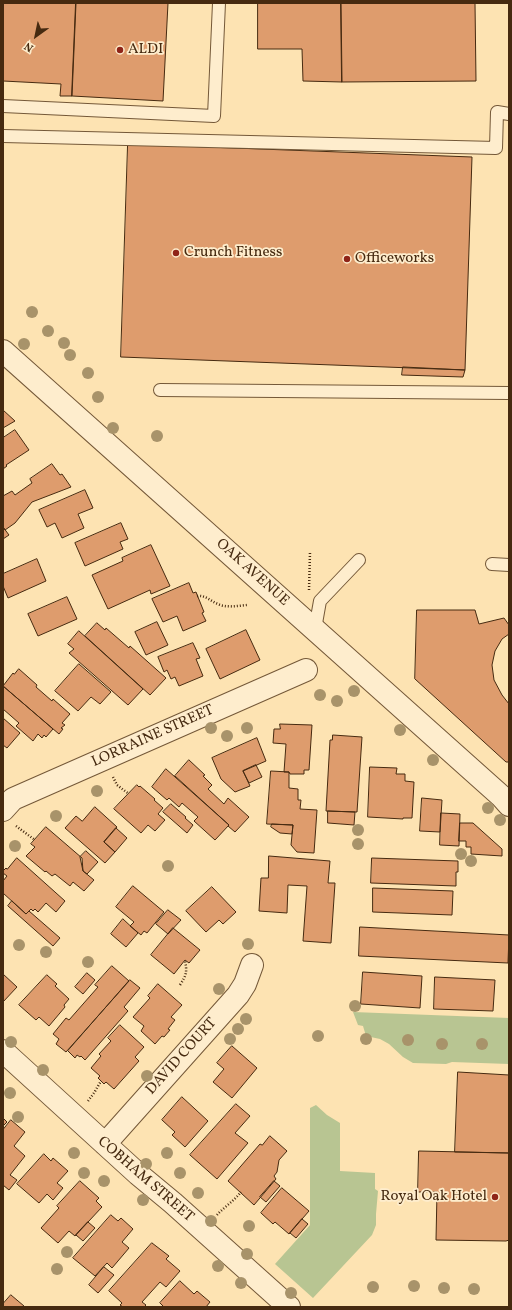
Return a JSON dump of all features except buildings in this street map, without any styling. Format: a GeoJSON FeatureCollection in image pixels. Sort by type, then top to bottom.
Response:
{"type":"FeatureCollection","features":[{"type":"Feature","properties":{"kind":"street","name":"OAK AVENUE"},"geometry":{"type":"LineString","coordinates":[[3,350],[506,800]]}},
{"type":"Feature","properties":{"kind":"street","name":"LORRAINE STREET"},"geometry":{"type":"LineString","coordinates":[[9,818],[13,799],[306,670]]}},
{"type":"Feature","properties":{"kind":"street","name":"DAVID COURT"},"geometry":{"type":"LineString","coordinates":[[105,1144],[238,995],[252,965]]}},
{"type":"Feature","properties":{"kind":"street","name":"COBHAM STREET"},"geometry":{"type":"LineString","coordinates":[[3,1051],[105,1144],[289,1307]]}},
{"type":"Feature","properties":{"kind":"lane"},"geometry":{"type":"LineString","coordinates":[[3,106],[214,116],[219,3]]}},
{"type":"Feature","properties":{"kind":"lane"},"geometry":{"type":"LineString","coordinates":[[3,136],[496,148],[497,112],[509,114]]}},
{"type":"Feature","properties":{"kind":"lane"},"geometry":{"type":"LineString","coordinates":[[160,390],[509,393]]}},
{"type":"Feature","properties":{"kind":"lane"},"geometry":{"type":"LineString","coordinates":[[315,629],[320,601],[359,560]]}},
{"type":"Feature","properties":{"kind":"lane"},"geometry":{"type":"LineString","coordinates":[[492,564],[509,564]]}},
{"type":"Feature","properties":{"kind":"path"},"geometry":{"type":"LineString","coordinates":[[309,590],[310,552]]}},
{"type":"Feature","properties":{"kind":"path"},"geometry":{"type":"LineString","coordinates":[[197,596],[203,595],[219,605],[247,605]]}},
{"type":"Feature","properties":{"kind":"path"},"geometry":{"type":"LineString","coordinates":[[112,775],[117,785],[129,794]]}},
{"type":"Feature","properties":{"kind":"path"},"geometry":{"type":"LineString","coordinates":[[9,818],[35,840]]}},
{"type":"Feature","properties":{"kind":"path"},"geometry":{"type":"LineString","coordinates":[[180,985],[186,976],[187,971],[185,960]]}},
{"type":"Feature","properties":{"kind":"path"},"geometry":{"type":"LineString","coordinates":[[88,1101],[101,1081]]}},
{"type":"Feature","properties":{"kind":"path"},"geometry":{"type":"LineString","coordinates":[[217,1216],[222,1209],[235,1200],[241,1192]]}},
{"type":"Feature","properties":{"kind":"green space"},"geometry":{"type":"Polygon","coordinates":[[[353,1012],[509,1018],[509,1064],[452,1062],[446,1064],[413,1063],[403,1057],[389,1044],[380,1039],[366,1036],[363,1026],[358,1025],[353,1012]]]}},
{"type":"Feature","properties":{"kind":"green space"},"geometry":{"type":"Polygon","coordinates":[[[316,1105],[327,1115],[340,1123],[340,1171],[375,1173],[375,1189],[378,1191],[376,1225],[372,1235],[313,1298],[275,1264],[310,1225],[310,1108],[316,1105]]]}},
{"type":"Feature","properties":{"kind":"place","name":"ALDI"},"geometry":{"type":"Point","coordinates":[120,50]}},
{"type":"Feature","properties":{"kind":"place","name":"Crunch Fitness"},"geometry":{"type":"Point","coordinates":[176,253]}},
{"type":"Feature","properties":{"kind":"place","name":"Officeworks"},"geometry":{"type":"Point","coordinates":[347,259]}},
{"type":"Feature","properties":{"kind":"place","name":"Royal Oak Hotel"},"geometry":{"type":"Point","coordinates":[495,1197]}}]}
